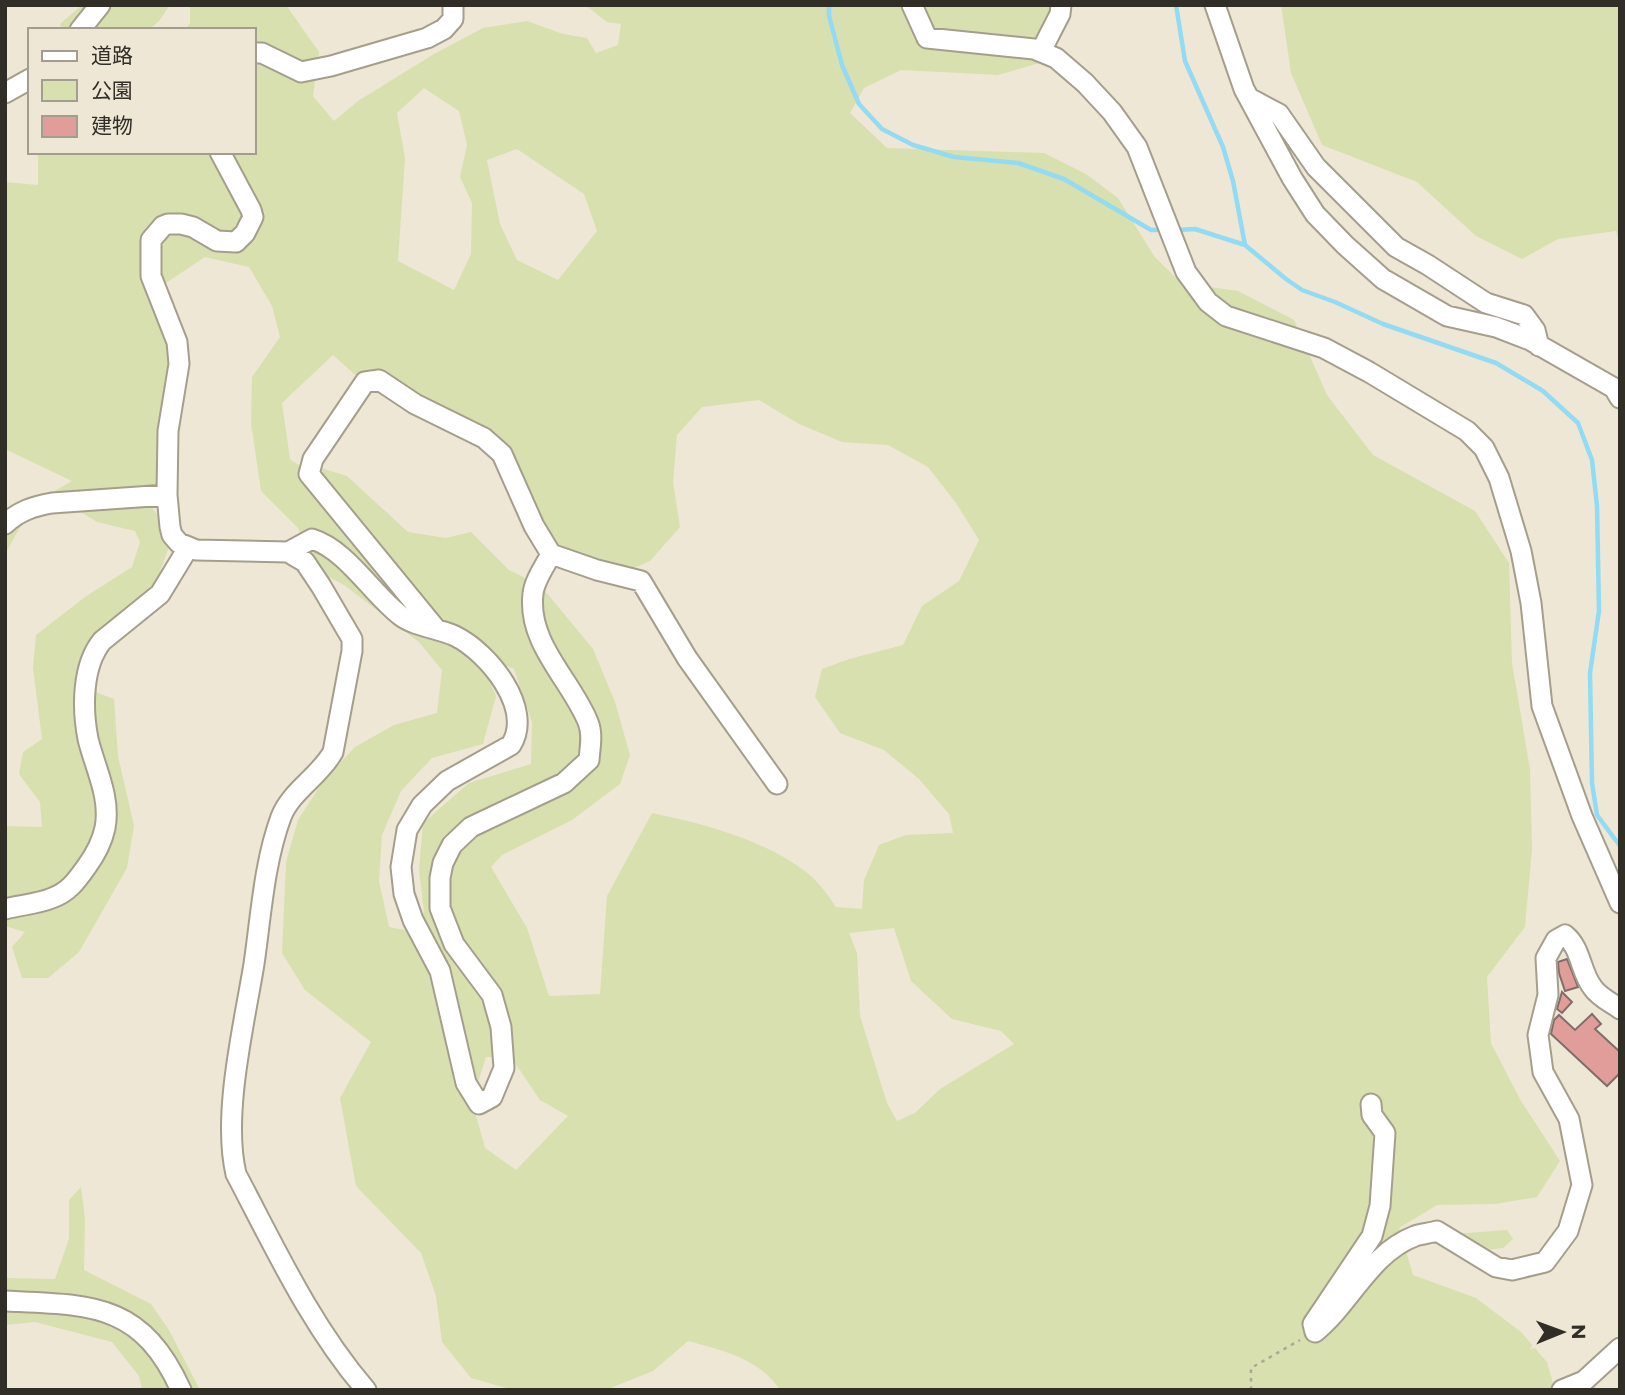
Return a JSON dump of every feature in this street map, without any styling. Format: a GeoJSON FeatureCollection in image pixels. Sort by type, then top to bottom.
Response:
{"type":"FeatureCollection","features":[{"type":"Feature","properties":{"kind":"street"},"geometry":{"type":"LineString","coordinates":[[82,28],[100,5]]}},
{"type":"Feature","properties":{"kind":"street"},"geometry":{"type":"LineString","coordinates":[[256,53],[262,52],[301,72],[331,66],[427,37],[444,29],[453,19],[453,5]]}},
{"type":"Feature","properties":{"kind":"street"},"geometry":{"type":"LineString","coordinates":[[912,5],[926,38],[1041,51],[1056,58],[1085,83],[1112,112],[1137,147],[1186,272],[1208,302],[1226,316],[1324,348],[1467,431],[1484,448],[1499,478],[1521,551],[1531,603],[1542,706],[1582,816],[1620,903]]}},
{"type":"Feature","properties":{"kind":"street"},"geometry":{"type":"LineString","coordinates":[[1041,51],[1060,14],[1061,5]]}},
{"type":"Feature","properties":{"kind":"street"},"geometry":{"type":"LineString","coordinates":[[1214,5],[1249,98],[1292,178],[1315,214],[1382,279],[1447,316],[1496,327],[1539,346],[1614,388],[1620,398]]}},
{"type":"Feature","properties":{"kind":"street"},"geometry":{"type":"LineString","coordinates":[[5,93],[28,80]]}},
{"type":"Feature","properties":{"kind":"street"},"geometry":{"type":"LineString","coordinates":[[1249,98],[1279,114],[1316,167],[1396,247],[1486,303],[1524,315],[1535,330],[1539,346]]}},
{"type":"Feature","properties":{"kind":"street"},"geometry":{"type":"LineString","coordinates":[[221,154],[251,210],[253,217],[245,233],[236,242],[217,241],[193,227],[168,224],[160,228],[151,240],[152,276],[177,342],[179,364],[168,431],[167,495],[172,535],[188,548],[288,552],[305,562],[352,639],[333,752],[327,764],[288,804],[281,818],[267,876],[233,1100],[231,1155],[236,1174],[314,1319],[366,1390]]}},
{"type":"Feature","properties":{"kind":"street"},"geometry":{"type":"LineString","coordinates":[[436,630],[309,474],[313,459],[365,382],[379,380],[415,404],[484,438],[502,454],[534,526],[551,554],[597,570],[641,581],[687,658],[777,784]]}},
{"type":"Feature","properties":{"kind":"street"},"geometry":{"type":"LineString","coordinates":[[5,524],[34,506],[167,495]]}},
{"type":"Feature","properties":{"kind":"street"},"geometry":{"type":"LineString","coordinates":[[288,552],[312,539],[320,542],[338,555],[402,617],[464,642],[494,669],[507,686],[515,706],[516,736],[511,745],[447,781],[422,805],[407,830],[401,867],[408,907],[439,971],[466,1083],[479,1104],[492,1097],[504,1068],[501,1027],[492,995],[454,944],[440,908],[440,878],[443,863],[452,845],[471,827],[564,783],[589,760],[591,738],[588,723],[543,644],[533,619],[533,592],[551,554]]}},
{"type":"Feature","properties":{"kind":"street"},"geometry":{"type":"LineString","coordinates":[[5,909],[52,899],[74,886],[96,853],[105,827],[104,791],[87,730],[86,676],[94,651],[102,641],[160,594],[188,548]]}},
{"type":"Feature","properties":{"kind":"street"},"geometry":{"type":"LineString","coordinates":[[1371,1104],[1372,1115],[1385,1133],[1380,1206],[1372,1236],[1313,1324],[1315,1332],[1331,1320],[1387,1252],[1415,1236],[1437,1231],[1496,1267],[1512,1270],[1545,1262],[1568,1231],[1582,1185],[1569,1119],[1543,1072],[1538,1035],[1548,995],[1546,958],[1556,940],[1565,935],[1576,944],[1593,988],[1620,1009]]}},
{"type":"Feature","properties":{"kind":"street"},"geometry":{"type":"LineString","coordinates":[[5,1301],[92,1307],[122,1318],[145,1334],[174,1373],[181,1390]]}},
{"type":"Feature","properties":{"kind":"street"},"geometry":{"type":"LineString","coordinates":[[1562,1390],[1584,1381],[1620,1348]]}},
{"type":"Feature","properties":{"kind":"path"},"geometry":{"type":"LineString","coordinates":[[1251,1390],[1251,1368],[1315,1332]]}},
{"type":"Feature","properties":{"kind":"green space"},"geometry":{"type":"Polygon","coordinates":[[[82,5],[170,5],[151,28],[61,28],[60,24],[82,5]]]}},
{"type":"Feature","properties":{"kind":"green space"},"geometry":{"type":"Polygon","coordinates":[[[190,5],[286,5],[319,52],[313,96],[334,121],[358,101],[434,54],[483,28],[527,21],[563,34],[587,38],[596,53],[618,45],[621,24],[607,22],[585,5],[1054,5],[1044,25],[1039,63],[998,75],[901,70],[864,88],[850,113],[887,148],[1044,153],[1086,174],[1118,198],[1154,256],[1181,283],[1238,291],[1294,320],[1327,395],[1373,455],[1475,511],[1509,563],[1512,663],[1530,769],[1532,849],[1525,927],[1487,977],[1491,1043],[1521,1101],[1560,1161],[1537,1197],[1495,1204],[1437,1205],[1399,1228],[1413,1275],[1476,1298],[1521,1332],[1547,1362],[1555,1390],[780,1390],[772,1379],[751,1363],[727,1352],[688,1341],[653,1371],[608,1389],[514,1390],[471,1378],[442,1342],[436,1296],[421,1253],[356,1186],[340,1098],[371,1042],[305,990],[282,953],[286,862],[298,820],[324,780],[355,747],[394,725],[437,713],[442,670],[419,642],[344,585],[316,570],[298,528],[261,491],[251,423],[252,377],[280,337],[272,306],[249,267],[205,257],[166,283],[172,327],[166,463],[149,505],[174,533],[157,580],[94,637],[76,671],[98,693],[114,699],[118,756],[134,826],[127,868],[79,952],[48,978],[22,978],[12,947],[25,932],[5,926],[5,826],[42,827],[40,802],[19,774],[23,752],[42,739],[33,668],[36,635],[85,597],[132,567],[140,542],[135,531],[97,522],[76,509],[57,504],[22,524],[5,554],[5,525],[16,513],[72,481],[5,449],[5,182],[38,185],[38,154],[256,154],[256,28],[186,28],[190,23],[190,5]],[[424,88],[397,113],[405,158],[398,261],[454,290],[471,254],[472,203],[460,177],[467,145],[459,111],[424,88]],[[517,149],[487,160],[500,224],[517,260],[558,280],[597,231],[584,194],[517,149]],[[333,355],[282,403],[290,459],[317,478],[321,468],[347,476],[408,532],[446,538],[471,532],[509,570],[541,586],[593,649],[615,702],[630,755],[620,784],[572,820],[502,855],[491,867],[527,928],[549,996],[600,994],[607,896],[652,813],[715,829],[777,853],[812,877],[836,907],[862,909],[864,880],[879,845],[906,835],[953,833],[949,814],[919,779],[884,750],[840,733],[815,697],[822,669],[903,645],[922,606],[959,581],[979,540],[956,503],[928,467],[888,445],[842,442],[799,424],[759,400],[702,407],[677,435],[673,482],[680,527],[650,561],[606,580],[563,570],[538,532],[528,488],[503,447],[362,381],[333,355]],[[477,652],[496,696],[483,744],[432,758],[401,791],[382,835],[379,881],[389,927],[414,932],[424,912],[419,870],[423,823],[469,783],[531,764],[532,722],[514,669],[477,652]],[[894,928],[849,933],[857,953],[860,1016],[887,1103],[897,1121],[915,1113],[940,1089],[1014,1044],[1001,1031],[952,1019],[911,981],[894,928]],[[486,1057],[472,1101],[485,1148],[516,1170],[568,1116],[540,1100],[511,1057],[486,1057]]]}},
{"type":"Feature","properties":{"kind":"green space"},"geometry":{"type":"Polygon","coordinates":[[[1281,5],[1620,5],[1620,246],[1616,231],[1558,239],[1522,259],[1476,236],[1417,182],[1322,145],[1291,73],[1281,5]]]}},
{"type":"Feature","properties":{"kind":"green space"},"geometry":{"type":"Polygon","coordinates":[[[81,1187],[85,1219],[84,1270],[151,1304],[169,1330],[200,1390],[142,1390],[139,1376],[112,1342],[35,1322],[5,1325],[5,1278],[55,1279],[69,1239],[69,1200],[81,1187]]]}},
{"type":"Feature","properties":{"kind":"green space"},"geometry":{"type":"Polygon","coordinates":[[[1507,1230],[1513,1239],[1503,1248],[1479,1251],[1453,1234],[1507,1230]]]}},
{"type":"Feature","properties":{"kind":"building"},"geometry":{"type":"Polygon","coordinates":[[[1567,959],[1578,987],[1565,991],[1558,962],[1567,959]]]}},
{"type":"Feature","properties":{"kind":"building"},"geometry":{"type":"Polygon","coordinates":[[[1562,992],[1572,1002],[1562,1013],[1557,1009],[1562,992]]]}},
{"type":"Feature","properties":{"kind":"building"},"geometry":{"type":"Polygon","coordinates":[[[1592,1014],[1601,1024],[1595,1029],[1620,1052],[1620,1073],[1607,1086],[1551,1034],[1554,1020],[1559,1015],[1575,1030],[1592,1014]]]}},
{"type":"Feature","properties":{"kind":"waterway"},"geometry":{"type":"LineString","coordinates":[[829,5],[829,16],[842,65],[859,104],[882,129],[913,145],[954,157],[1018,163],[1064,179],[1151,230],[1164,230]]}},
{"type":"Feature","properties":{"kind":"waterway"},"geometry":{"type":"LineString","coordinates":[[1176,5],[1185,61],[1223,147],[1233,181],[1245,245]]}},
{"type":"Feature","properties":{"kind":"waterway"},"geometry":{"type":"LineString","coordinates":[[1177,230],[1195,229],[1245,245],[1302,290],[1383,324],[1496,363],[1543,391],[1578,423],[1592,460],[1597,506],[1599,611],[1590,673],[1592,783],[1597,815],[1620,846]]}}]}
